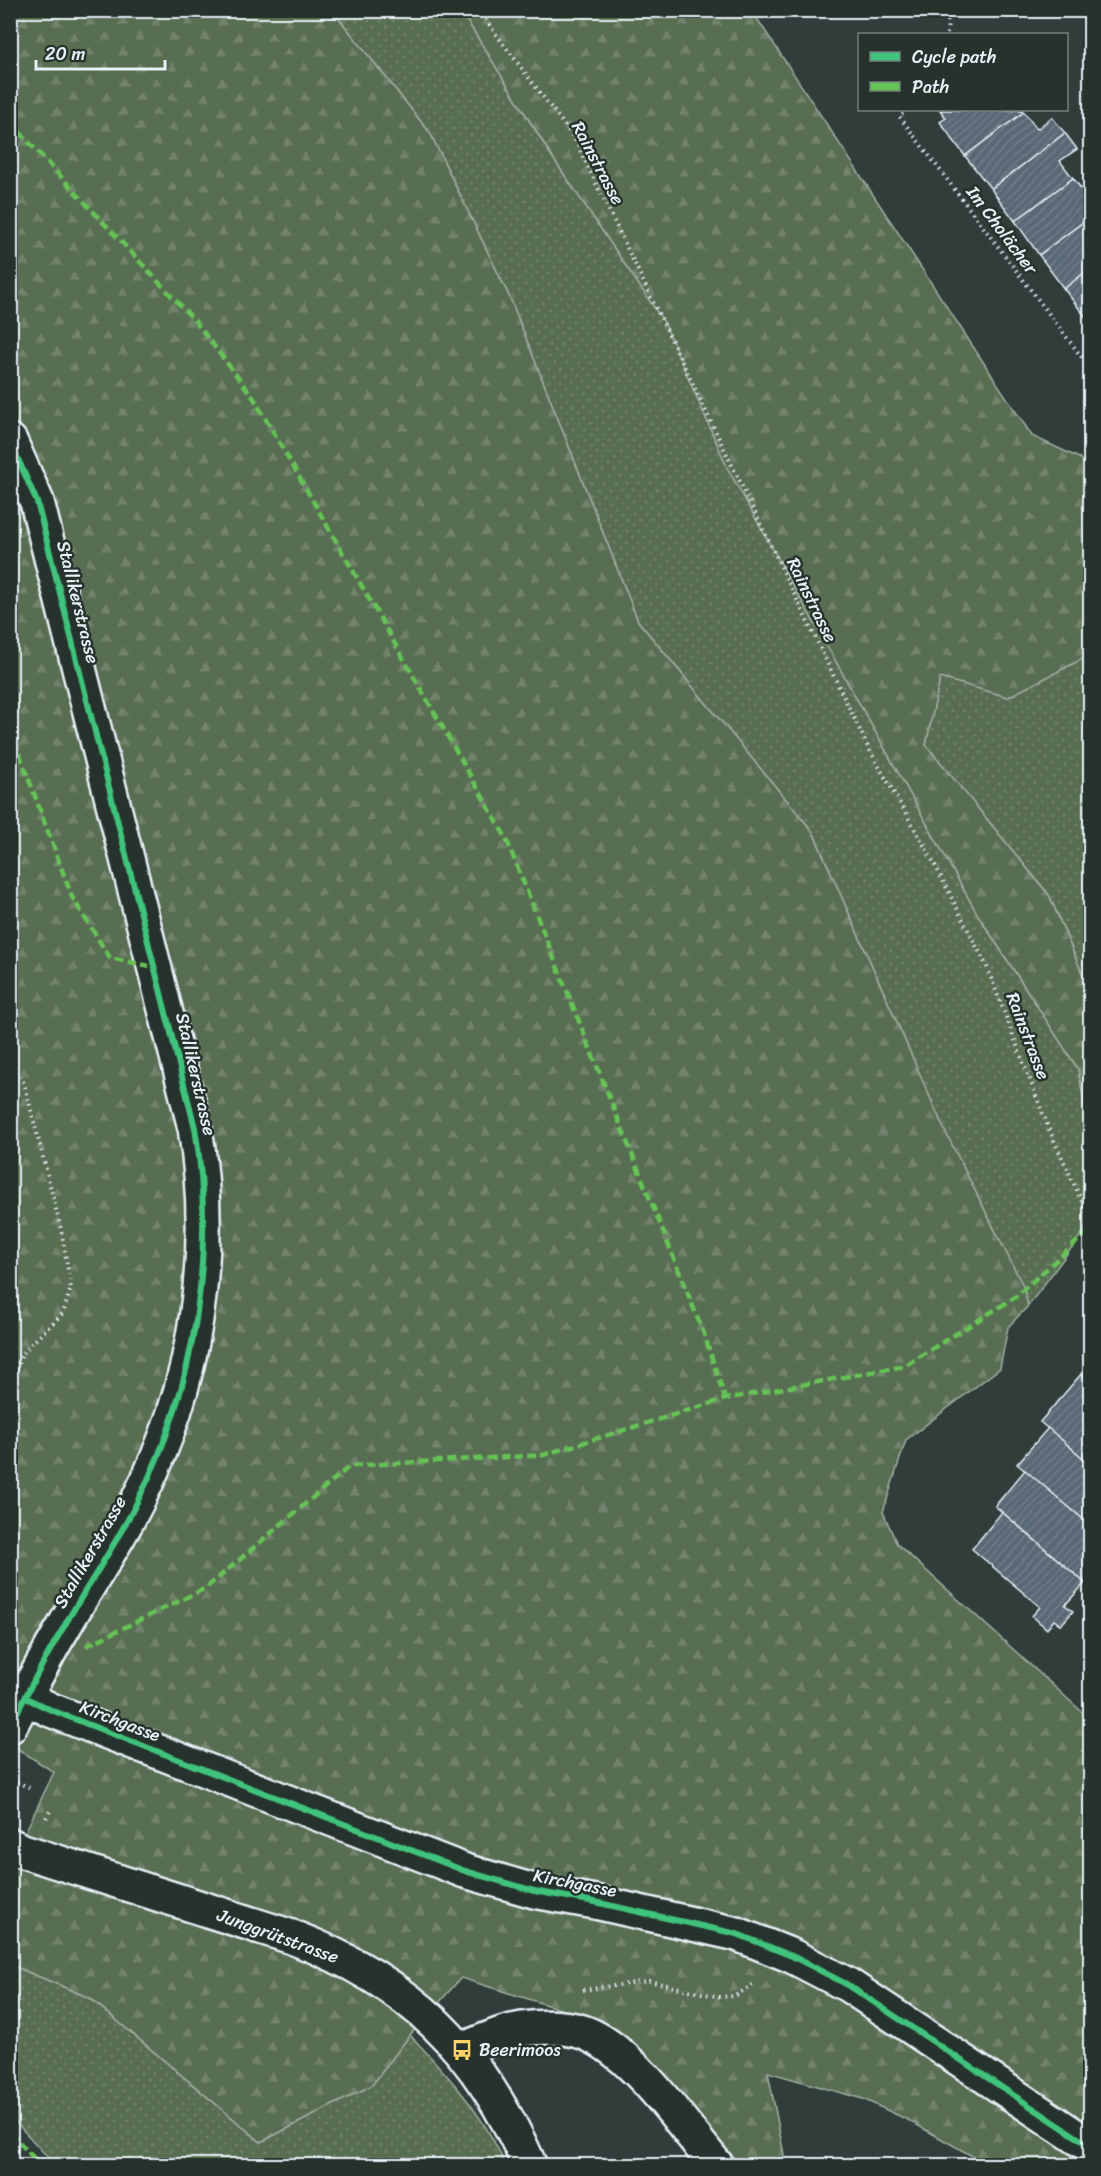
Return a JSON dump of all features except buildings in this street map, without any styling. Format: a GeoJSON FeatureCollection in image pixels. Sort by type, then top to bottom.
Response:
{"type":"FeatureCollection","features":[{"type":"Feature","properties":{"kind":"street","name":"Stallikerstrasse"},"geometry":{"type":"LineString","coordinates":[[10,441],[37,502],[195,1128],[200,1159],[204,1244],[195,1329],[186,1370],[160,1452],[138,1501],[60,1632],[10,1726]]}},
{"type":"Feature","properties":{"kind":"street","name":"Kirchgasse"},"geometry":{"type":"LineString","coordinates":[[26,1698],[51,1710],[465,1871],[534,1892],[604,1904],[737,1934],[792,1956],[848,1985],[1090,2146]]}},
{"type":"Feature","properties":{"kind":"street","name":"Junggrütstrasse"},"geometry":{"type":"LineString","coordinates":[[10,1845],[327,1951],[389,1985],[432,2020],[462,2050],[499,2103],[530,2166]]}},
{"type":"Feature","properties":{"kind":"street"},"geometry":{"type":"LineString","coordinates":[[462,2050],[521,2029],[568,2029],[590,2034],[628,2062],[651,2085],[717,2166]]}},
{"type":"Feature","properties":{"kind":"path"},"geometry":{"type":"LineString","coordinates":[[947,33],[949,10]]}},
{"type":"Feature","properties":{"kind":"path"},"geometry":{"type":"LineString","coordinates":[[10,1054],[25,1086],[61,1229],[71,1288],[63,1313],[22,1353],[10,1394]]}},
{"type":"Feature","properties":{"kind":"path"},"geometry":{"type":"LineString","coordinates":[[17,1782],[30,1788]]}},
{"type":"Feature","properties":{"kind":"path"},"geometry":{"type":"LineString","coordinates":[[580,1990],[649,1982],[719,1997],[735,1996],[760,1981]]}},
{"type":"Feature","properties":{"kind":"green space"},"geometry":{"type":"Polygon","coordinates":[[[11,11],[333,11],[430,133],[510,298],[638,621],[813,832],[943,1127],[1023,1286],[1028,1306],[1008,1327],[1000,1368],[906,1440],[883,1512],[897,1544],[1090,1719],[1090,2165],[988,2165],[910,2121],[863,2099],[768,2072],[786,2165],[732,2165],[601,2022],[461,1978],[410,2035],[372,2085],[261,2142],[90,1998],[11,1965],[10,1864],[54,1772],[10,1744],[11,11]]]}},
{"type":"Feature","properties":{"kind":"green space"},"geometry":{"type":"Polygon","coordinates":[[[333,11],[461,11],[551,155],[664,322],[728,469],[978,915],[1078,1069],[1090,1134],[1090,1223],[1028,1306],[1023,1286],[943,1127],[813,832],[638,621],[510,298],[430,133],[333,11]]]}},
{"type":"Feature","properties":{"kind":"green space"},"geometry":{"type":"Polygon","coordinates":[[[461,11],[754,11],[1032,436],[1090,463],[1090,655],[1008,697],[940,678],[926,745],[1049,895],[1090,992],[1090,1134],[1078,1069],[978,915],[728,469],[664,322],[551,155],[461,11]]]}},
{"type":"Feature","properties":{"kind":"green space"},"geometry":{"type":"Polygon","coordinates":[[[1090,655],[1090,992],[1049,895],[926,745],[940,677],[1008,697],[1090,655]]]}},
{"type":"Feature","properties":{"kind":"green space"},"geometry":{"type":"Polygon","coordinates":[[[11,1965],[90,1998],[261,2142],[372,2085],[410,2035],[451,2080],[476,2112],[505,2165],[55,2165],[11,2117],[11,1965]]]}},
{"type":"Feature","properties":{"kind":"marked path"},"geometry":{"type":"LineString","coordinates":[[10,122],[194,320],[253,397],[505,836],[704,1334],[725,1399]]}},
{"type":"Feature","properties":{"kind":"marked path"},"geometry":{"type":"LineString","coordinates":[[10,728],[72,897],[110,958],[155,967]]}},
{"type":"Feature","properties":{"kind":"marked path"},"geometry":{"type":"LineString","coordinates":[[86,1646],[206,1588],[350,1466],[543,1455],[725,1399],[904,1366],[1014,1298],[1090,1230]]}},
{"type":"Feature","properties":{"kind":"marked path"},"geometry":{"type":"LineString","coordinates":[[10,2132],[41,2166]]}},
{"type":"Feature","properties":{"kind":"cycle path"},"geometry":{"type":"LineString","coordinates":[[10,441],[37,502],[195,1128],[201,1175],[203,1223],[196,1318],[187,1365],[174,1412],[158,1456],[111,1550],[55,1642],[10,1726]]}},
{"type":"Feature","properties":{"kind":"cycle path"},"geometry":{"type":"LineString","coordinates":[[26,1698],[51,1710],[465,1871],[534,1891],[595,1902],[737,1934],[792,1956],[848,1985],[1090,2146]]}},
{"type":"Feature","properties":{"kind":"place","name":"Beerimoos"},"geometry":{"type":"Point","coordinates":[462,2050]}}]}
